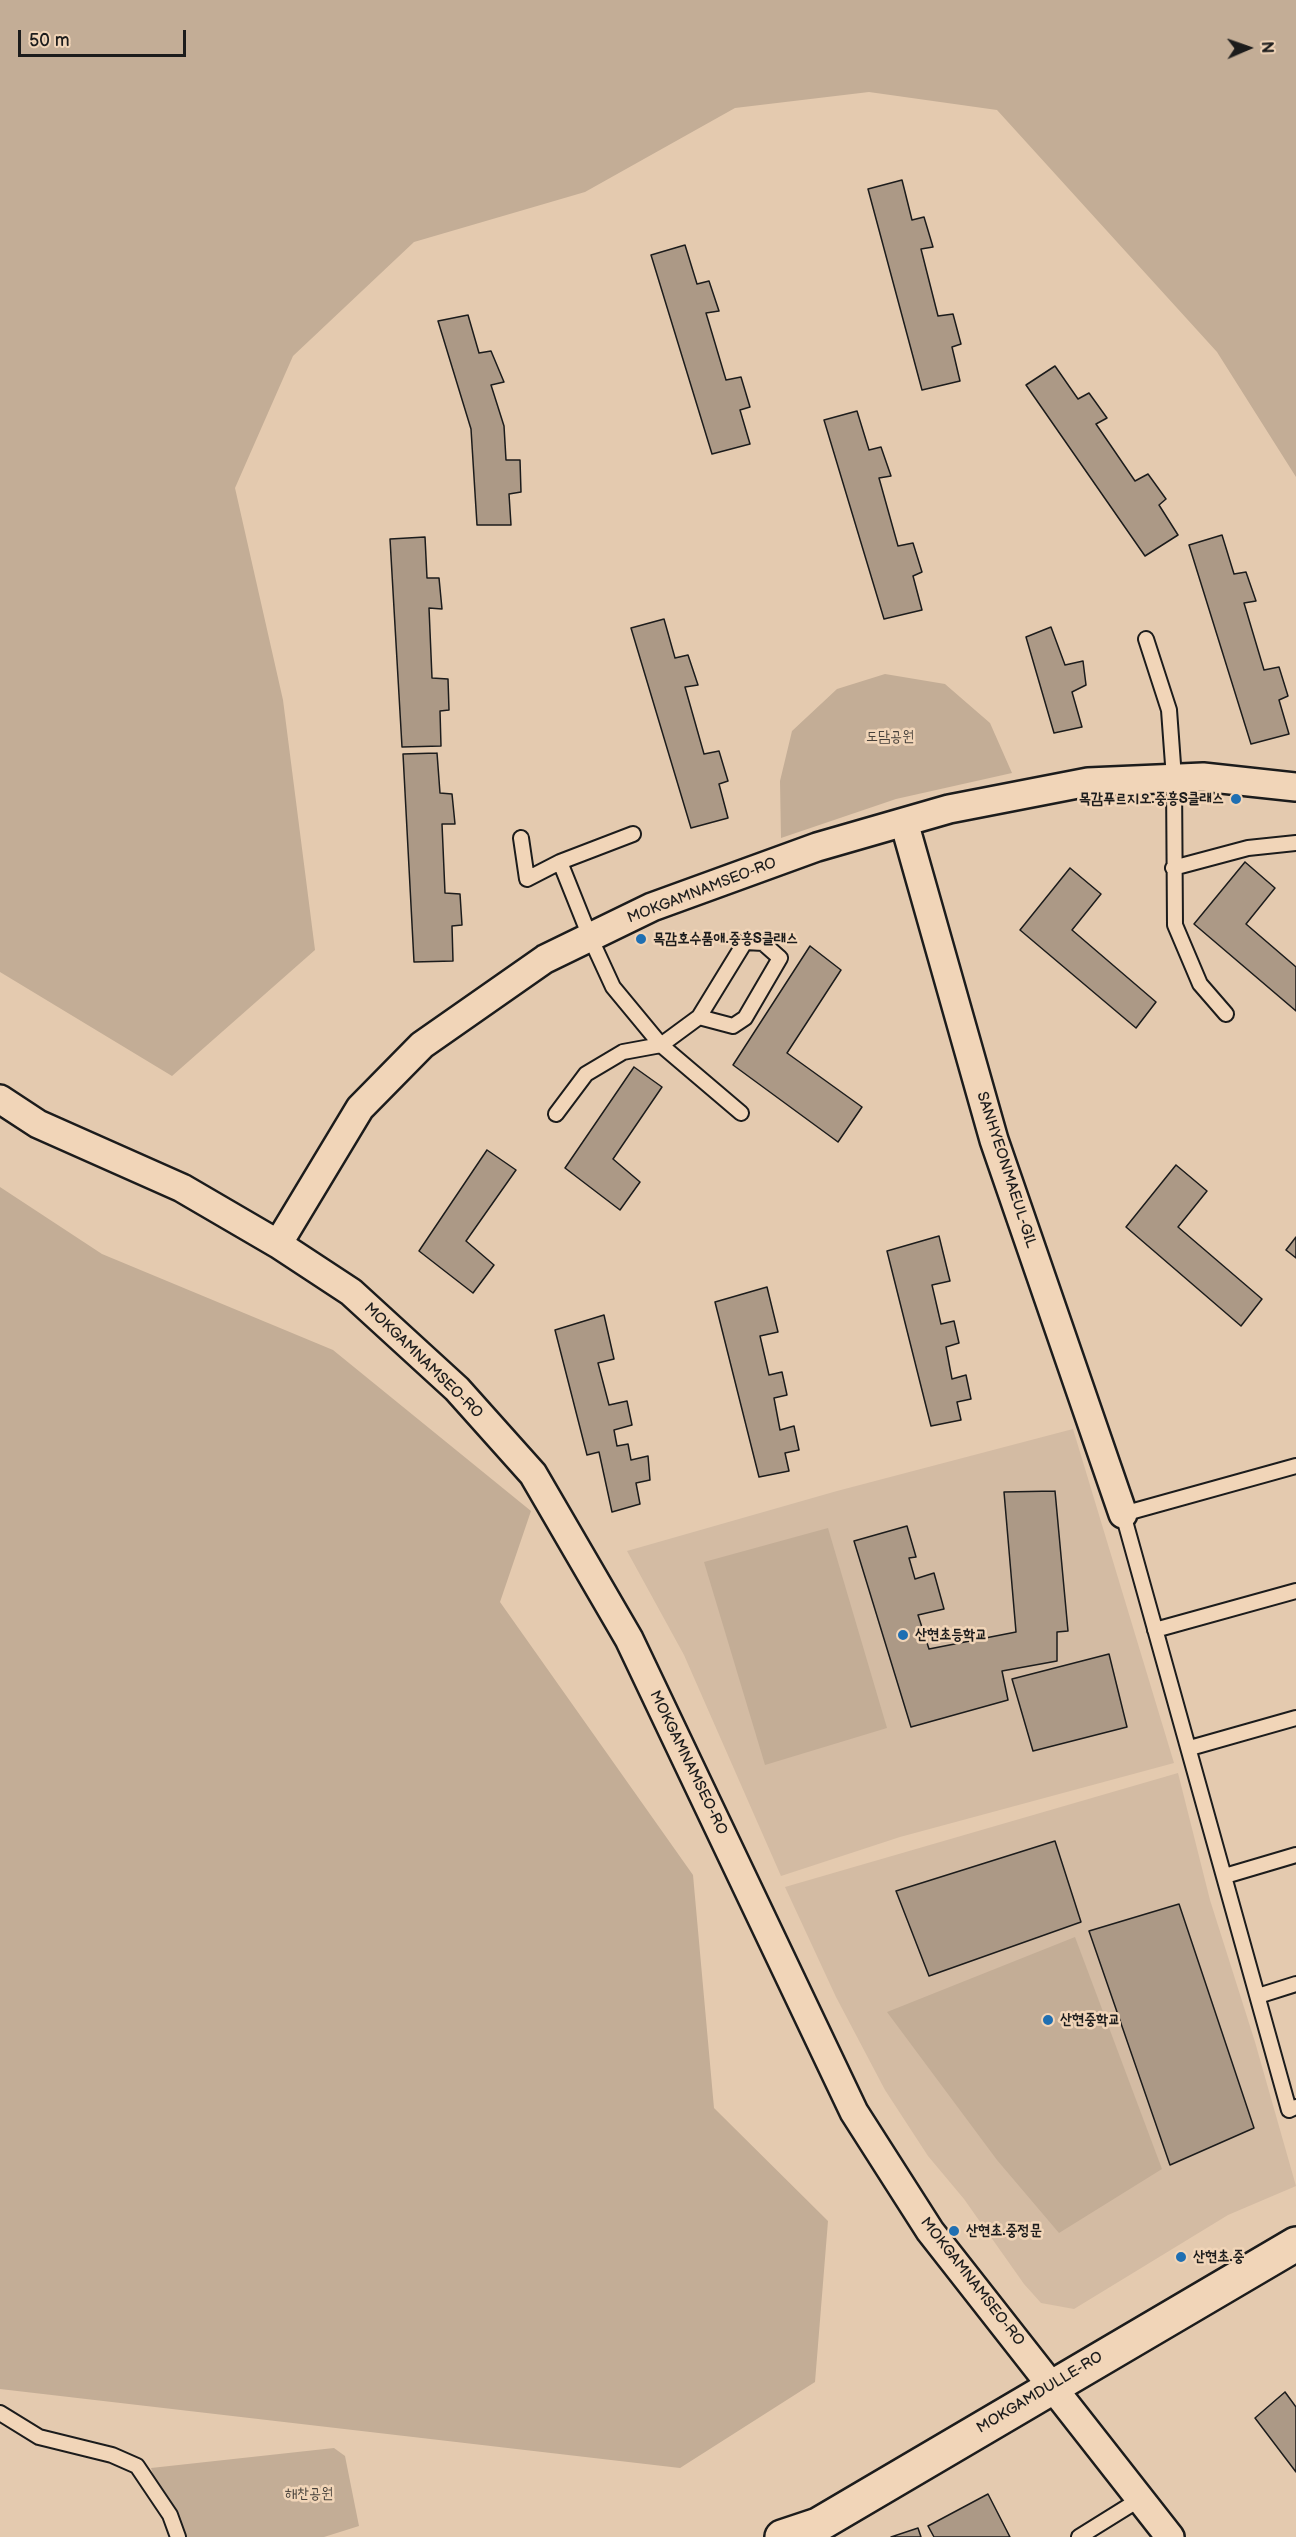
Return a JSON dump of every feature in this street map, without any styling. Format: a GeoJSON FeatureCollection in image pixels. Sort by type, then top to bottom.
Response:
{"type":"FeatureCollection","features":[{"type":"Feature","properties":{"kind":"street","name":"MOKGAMNAMSEO-RO"},"geometry":{"type":"LineString","coordinates":[[1170,2537],[930,2231],[854,2112],[629,1639],[533,1474],[457,1389],[351,1292],[278,1244],[360,1108],[422,1045],[545,959],[652,908],[806,851],[904,822],[949,809],[1088,782],[1203,777],[1296,787]]}},
{"type":"Feature","properties":{"kind":"street","name":"SANHYEONMAEUL-GIL"},"geometry":{"type":"LineString","coordinates":[[904,822],[994,1140],[1123,1514]]}},
{"type":"Feature","properties":{"kind":"street"},"geometry":{"type":"LineString","coordinates":[[0,1099],[38,1124],[182,1188],[278,1244]]}},
{"type":"Feature","properties":{"kind":"street","name":"MOKGAMDULLE-RO"},"geometry":{"type":"LineString","coordinates":[[782,2537],[818,2525],[1296,2244]]}},
{"type":"Feature","properties":{"kind":"lane"},"geometry":{"type":"LineString","coordinates":[[1146,639],[1169,710],[1174,778],[1175,925],[1200,984],[1226,1014]]}},
{"type":"Feature","properties":{"kind":"lane"},"geometry":{"type":"LineString","coordinates":[[521,838],[527,879],[560,862],[633,834]]}},
{"type":"Feature","properties":{"kind":"lane"},"geometry":{"type":"LineString","coordinates":[[1173,868],[1248,848],[1296,843]]}},
{"type":"Feature","properties":{"kind":"lane"},"geometry":{"type":"LineString","coordinates":[[560,862],[613,987],[661,1045],[741,1113]]}},
{"type":"Feature","properties":{"kind":"lane"},"geometry":{"type":"LineString","coordinates":[[556,1114],[586,1074],[623,1052],[661,1045],[699,1017],[745,942],[763,943],[780,958],[745,1017],[732,1026],[699,1017]]}},
{"type":"Feature","properties":{"kind":"lane"},"geometry":{"type":"LineString","coordinates":[[1123,1514],[1296,1466]]}},
{"type":"Feature","properties":{"kind":"lane","name":"SANHYEONMAEUL-GIL"},"geometry":{"type":"LineString","coordinates":[[1123,1514],[1289,2110],[1296,2107]]}},
{"type":"Feature","properties":{"kind":"lane"},"geometry":{"type":"LineString","coordinates":[[1155,1630],[1296,1592]]}},
{"type":"Feature","properties":{"kind":"lane"},"geometry":{"type":"LineString","coordinates":[[1190,1748],[1296,1718]]}},
{"type":"Feature","properties":{"kind":"lane"},"geometry":{"type":"LineString","coordinates":[[1225,1876],[1296,1855]]}},
{"type":"Feature","properties":{"kind":"lane"},"geometry":{"type":"LineString","coordinates":[[1258,1996],[1296,1984]]}},
{"type":"Feature","properties":{"kind":"lane"},"geometry":{"type":"LineString","coordinates":[[0,2413],[39,2437],[112,2455],[137,2466],[170,2515],[178,2537]]}},
{"type":"Feature","properties":{"kind":"lane"},"geometry":{"type":"LineString","coordinates":[[1079,2537],[1140,2499]]}},
{"type":"Feature","properties":{"kind":"shaded area","name":"산현초등학교"},"geometry":{"type":"Polygon","coordinates":[[[1073,1429],[1174,1763],[900,1837],[781,1876],[684,1655],[627,1551],[837,1491],[1073,1429]]]}},
{"type":"Feature","properties":{"kind":"shaded area","name":"산현중학교"},"geometry":{"type":"Polygon","coordinates":[[[1178,1773],[1210,1900],[1255,2042],[1296,2186],[1228,2215],[1074,2309],[1041,2303],[1024,2284],[964,2199],[928,2156],[885,2090],[836,1997],[785,1887],[1178,1773]]]}},
{"type":"Feature","properties":{"kind":"green space"},"geometry":{"type":"Polygon","coordinates":[[[0,0],[1296,0],[1296,477],[1217,352],[997,110],[869,92],[735,108],[585,192],[414,242],[293,356],[235,488],[283,700],[315,950],[172,1076],[0,972],[0,0]]]}},
{"type":"Feature","properties":{"kind":"green space","name":"도담공원"},"geometry":{"type":"Polygon","coordinates":[[[885,674],[945,684],[990,723],[1012,773],[896,799],[781,838],[780,781],[792,731],[837,689],[885,674]]]}},
{"type":"Feature","properties":{"kind":"green space"},"geometry":{"type":"Polygon","coordinates":[[[0,1187],[102,1254],[333,1350],[531,1511],[500,1602],[693,1875],[714,2108],[828,2221],[815,2382],[680,2468],[0,2389],[0,1187]]]}},
{"type":"Feature","properties":{"kind":"green space"},"geometry":{"type":"Polygon","coordinates":[[[828,1528],[887,1728],[765,1765],[704,1562],[828,1528]]]}},
{"type":"Feature","properties":{"kind":"green space"},"geometry":{"type":"Polygon","coordinates":[[[1075,1937],[1162,2169],[1059,2233],[997,2160],[887,2012],[1075,1937]]]}},
{"type":"Feature","properties":{"kind":"green space","name":"해찬공원"},"geometry":{"type":"Polygon","coordinates":[[[334,2448],[345,2456],[359,2526],[324,2537],[174,2537],[151,2468],[334,2448]]]}},
{"type":"Feature","properties":{"kind":"building"},"geometry":{"type":"Polygon","coordinates":[[[902,180],[912,220],[924,217],[933,247],[921,249],[938,316],[953,314],[961,344],[952,347],[960,381],[922,390],[868,189],[902,180]]]}},
{"type":"Feature","properties":{"kind":"building"},"geometry":{"type":"Polygon","coordinates":[[[685,245],[697,284],[709,281],[719,311],[706,313],[726,380],[741,377],[750,407],[740,410],[750,444],[712,454],[651,255],[685,245]]]}},
{"type":"Feature","properties":{"kind":"building"},"geometry":{"type":"Polygon","coordinates":[[[468,315],[479,353],[491,351],[504,382],[491,385],[504,426],[506,460],[520,460],[521,492],[509,494],[511,525],[477,525],[471,429],[438,321],[468,315]]]}},
{"type":"Feature","properties":{"kind":"building"},"geometry":{"type":"Polygon","coordinates":[[[1055,366],[1078,399],[1089,393],[1107,418],[1096,424],[1135,481],[1148,474],[1166,499],[1159,505],[1178,535],[1145,556],[1026,385],[1055,366]]]}},
{"type":"Feature","properties":{"kind":"building"},"geometry":{"type":"Polygon","coordinates":[[[857,411],[869,450],[881,447],[891,476],[879,478],[898,546],[913,543],[922,572],[913,576],[922,610],[884,619],[824,420],[857,411]]]}},
{"type":"Feature","properties":{"kind":"building"},"geometry":{"type":"Polygon","coordinates":[[[1222,535],[1234,574],[1246,572],[1256,601],[1244,603],[1264,670],[1279,667],[1288,696],[1279,700],[1289,734],[1251,744],[1189,545],[1222,535]]]}},
{"type":"Feature","properties":{"kind":"building"},"geometry":{"type":"Polygon","coordinates":[[[425,537],[427,578],[439,578],[442,609],[429,608],[432,678],[448,679],[449,710],[440,711],[441,746],[402,747],[390,539],[425,537]]]}},
{"type":"Feature","properties":{"kind":"building"},"geometry":{"type":"Polygon","coordinates":[[[664,619],[675,658],[688,655],[698,685],[685,687],[704,754],[719,751],[728,781],[719,784],[728,818],[691,828],[631,628],[664,619]]]}},
{"type":"Feature","properties":{"kind":"building"},"geometry":{"type":"Polygon","coordinates":[[[1051,627],[1065,665],[1083,661],[1086,685],[1072,692],[1082,727],[1054,733],[1026,637],[1051,627]]]}},
{"type":"Feature","properties":{"kind":"building"},"geometry":{"type":"Polygon","coordinates":[[[437,753],[440,793],[452,794],[455,824],[442,824],[445,893],[460,894],[462,925],[452,926],[453,961],[414,962],[403,754],[437,753]]]}},
{"type":"Feature","properties":{"kind":"building"},"geometry":{"type":"Polygon","coordinates":[[[1245,862],[1275,888],[1246,924],[1296,967],[1296,1011],[1194,924],[1245,862]]]}},
{"type":"Feature","properties":{"kind":"building"},"geometry":{"type":"Polygon","coordinates":[[[1070,868],[1101,894],[1072,930],[1156,1002],[1136,1028],[1020,930],[1070,868]]]}},
{"type":"Feature","properties":{"kind":"building"},"geometry":{"type":"Polygon","coordinates":[[[810,946],[841,970],[787,1053],[862,1107],[838,1142],[733,1065],[810,946]]]}},
{"type":"Feature","properties":{"kind":"building"},"geometry":{"type":"Polygon","coordinates":[[[634,1067],[662,1087],[613,1159],[640,1182],[620,1210],[565,1168],[634,1067]]]}},
{"type":"Feature","properties":{"kind":"building"},"geometry":{"type":"Polygon","coordinates":[[[487,1150],[516,1170],[466,1241],[494,1265],[473,1293],[419,1251],[487,1150]]]}},
{"type":"Feature","properties":{"kind":"building"},"geometry":{"type":"Polygon","coordinates":[[[1176,1165],[1207,1191],[1178,1227],[1262,1299],[1241,1326],[1126,1227],[1176,1165]]]}},
{"type":"Feature","properties":{"kind":"building"},"geometry":{"type":"Polygon","coordinates":[[[939,1236],[950,1281],[932,1285],[941,1324],[954,1321],[959,1343],[946,1347],[952,1379],[966,1375],[971,1399],[957,1402],[961,1420],[931,1426],[887,1251],[939,1236]]]}},
{"type":"Feature","properties":{"kind":"building"},"geometry":{"type":"Polygon","coordinates":[[[1296,1237],[1296,1258],[1286,1250],[1296,1237]]]}},
{"type":"Feature","properties":{"kind":"building"},"geometry":{"type":"Polygon","coordinates":[[[767,1287],[778,1332],[760,1336],[769,1375],[782,1372],[787,1395],[774,1398],[780,1430],[794,1426],[799,1450],[785,1453],[789,1471],[759,1477],[715,1302],[767,1287]]]}},
{"type":"Feature","properties":{"kind":"building"},"geometry":{"type":"Polygon","coordinates":[[[604,1315],[614,1359],[598,1363],[609,1405],[627,1401],[632,1425],[614,1430],[617,1446],[628,1444],[631,1460],[648,1456],[650,1480],[636,1483],[640,1504],[612,1512],[599,1452],[587,1455],[555,1330],[604,1315]]]}},
{"type":"Feature","properties":{"kind":"building"},"geometry":{"type":"Polygon","coordinates":[[[1055,1491],[1068,1631],[1057,1632],[1057,1661],[1002,1671],[1008,1700],[911,1727],[854,1541],[907,1526],[916,1557],[909,1558],[915,1579],[934,1573],[944,1609],[918,1615],[929,1649],[1016,1632],[1004,1492],[1055,1491]]]}},
{"type":"Feature","properties":{"kind":"building"},"geometry":{"type":"Polygon","coordinates":[[[1109,1654],[1127,1727],[1033,1751],[1012,1679],[1109,1654]]]}},
{"type":"Feature","properties":{"kind":"building"},"geometry":{"type":"Polygon","coordinates":[[[1055,1841],[1081,1922],[929,1976],[896,1891],[1055,1841]]]}},
{"type":"Feature","properties":{"kind":"building"},"geometry":{"type":"Polygon","coordinates":[[[1179,1904],[1254,2128],[1170,2165],[1089,1931],[1179,1904]]]}},
{"type":"Feature","properties":{"kind":"building"},"geometry":{"type":"Polygon","coordinates":[[[1285,2392],[1296,2407],[1296,2472],[1255,2418],[1285,2392]]]}},
{"type":"Feature","properties":{"kind":"building"},"geometry":{"type":"Polygon","coordinates":[[[988,2494],[1010,2537],[934,2537],[928,2526],[988,2494]]]}},
{"type":"Feature","properties":{"kind":"building"},"geometry":{"type":"Polygon","coordinates":[[[918,2528],[921,2537],[891,2537],[918,2528]]]}},
{"type":"Feature","properties":{"kind":"place","name":"목감푸르지오.중흥S클래스"},"geometry":{"type":"Point","coordinates":[1236,799]}},
{"type":"Feature","properties":{"kind":"place","name":"목감호수품애.중흥S클래스"},"geometry":{"type":"Point","coordinates":[641,939]}},
{"type":"Feature","properties":{"kind":"place","name":"산현초등학교"},"geometry":{"type":"Point","coordinates":[903,1635]}},
{"type":"Feature","properties":{"kind":"place","name":"산현중학교"},"geometry":{"type":"Point","coordinates":[1048,2020]}},
{"type":"Feature","properties":{"kind":"place","name":"산현초.중정문"},"geometry":{"type":"Point","coordinates":[954,2231]}},
{"type":"Feature","properties":{"kind":"place","name":"산현초.중"},"geometry":{"type":"Point","coordinates":[1181,2257]}}]}
